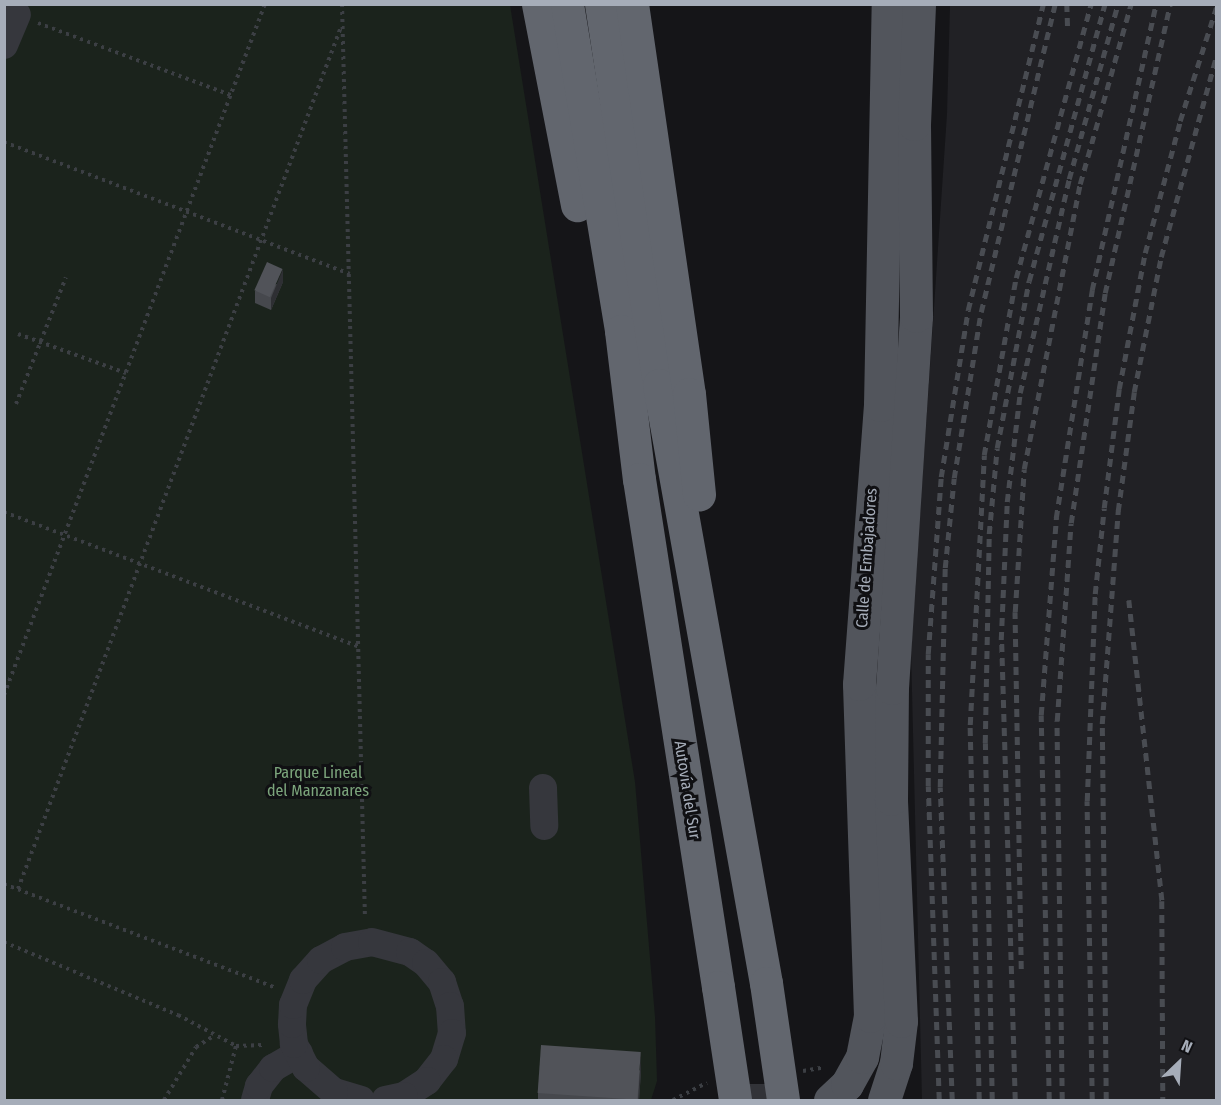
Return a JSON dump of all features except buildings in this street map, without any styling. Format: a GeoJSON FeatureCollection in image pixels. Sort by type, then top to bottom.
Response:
{"type":"FeatureCollection","features":[{"type":"Feature","properties":{"kind":"highway"},"geometry":{"type":"LineString","coordinates":[[538,4],[605,355],[639,479]]}},
{"type":"Feature","properties":{"kind":"highway"},"geometry":{"type":"LineString","coordinates":[[567,4],[621,331],[639,479]]}},
{"type":"Feature","properties":{"kind":"highway"},"geometry":{"type":"LineString","coordinates":[[601,4],[659,385],[723,729],[766,983],[787,1086]]}},
{"type":"Feature","properties":{"kind":"highway"},"geometry":{"type":"LineString","coordinates":[[632,4],[689,394],[723,729]]}},
{"type":"Feature","properties":{"kind":"highway","name":"Autovía del Sur"},"geometry":{"type":"LineString","coordinates":[[639,479],[718,987],[724,1090]]}},
{"type":"Feature","properties":{"kind":"main road","name":"Calle de Embajadores"},"geometry":{"type":"LineString","coordinates":[[830,1101],[847,1084],[862,1057],[870,1016],[859,684],[880,405],[888,4]]}},
{"type":"Feature","properties":{"kind":"main road","name":"Calle de Embajadores"},"geometry":{"type":"LineString","coordinates":[[884,1101],[896,1063],[901,1021],[891,799],[892,688],[915,316],[914,134],[919,4]]}},
{"type":"Feature","properties":{"kind":"street"},"geometry":{"type":"LineString","coordinates":[[4,45],[16,15]]}},
{"type":"Feature","properties":{"kind":"street"},"geometry":{"type":"LineString","coordinates":[[543,788],[544,826]]}},
{"type":"Feature","properties":{"kind":"street"},"geometry":{"type":"LineString","coordinates":[[361,1101],[313,1092],[297,1048],[293,1005],[303,980],[321,960],[345,946],[372,942],[410,951],[426,963],[442,982],[450,1006]]}},
{"type":"Feature","properties":{"kind":"street"},"geometry":{"type":"LineString","coordinates":[[385,1101],[433,1091],[452,1033],[450,1006],[454,975]]}},
{"type":"Feature","properties":{"kind":"street"},"geometry":{"type":"LineString","coordinates":[[255,1101],[259,1086],[273,1068],[297,1048]]}},
{"type":"Feature","properties":{"kind":"path"},"geometry":{"type":"LineString","coordinates":[[4,695],[265,4]]}},
{"type":"Feature","properties":{"kind":"path"},"geometry":{"type":"LineString","coordinates":[[342,4],[365,921],[372,942]]}},
{"type":"Feature","properties":{"kind":"path"},"geometry":{"type":"LineString","coordinates":[[16,15],[231,95]]}},
{"type":"Feature","properties":{"kind":"path"},"geometry":{"type":"LineString","coordinates":[[18,889],[260,239],[343,24]]}},
{"type":"Feature","properties":{"kind":"path"},"geometry":{"type":"LineString","coordinates":[[4,142],[350,274]]}},
{"type":"Feature","properties":{"kind":"path"},"geometry":{"type":"LineString","coordinates":[[16,404],[66,277]]}},
{"type":"Feature","properties":{"kind":"path"},"geometry":{"type":"LineString","coordinates":[[18,334],[126,373]]}},
{"type":"Feature","properties":{"kind":"path"},"geometry":{"type":"LineString","coordinates":[[4,512],[359,647]]}},
{"type":"Feature","properties":{"kind":"path"},"geometry":{"type":"LineString","coordinates":[[4,884],[271,983],[293,1005]]}},
{"type":"Feature","properties":{"kind":"path"},"geometry":{"type":"LineString","coordinates":[[4,942],[178,1015],[236,1046],[297,1048]]}},
{"type":"Feature","properties":{"kind":"path"},"geometry":{"type":"LineString","coordinates":[[164,1101],[196,1047],[214,1035]]}},
{"type":"Feature","properties":{"kind":"path"},"geometry":{"type":"LineString","coordinates":[[222,1101],[236,1046]]}},
{"type":"Feature","properties":{"kind":"path"},"geometry":{"type":"LineString","coordinates":[[787,1086],[810,1071],[829,1064]]}},
{"type":"Feature","properties":{"kind":"path"},"geometry":{"type":"LineString","coordinates":[[674,1101],[724,1090]]}},
{"type":"Feature","properties":{"kind":"shaded area"},"geometry":{"type":"Polygon","coordinates":[[[950,5],[1216,5],[1216,1100],[922,1100],[911,650],[947,114],[950,5]]]}},
{"type":"Feature","properties":{"kind":"green space","name":"Parque Lineal del Manzanares"},"geometry":{"type":"Polygon","coordinates":[[[5,5],[510,5],[635,782],[655,1017],[657,1081],[651,1100],[5,1100],[5,5]]]}},
{"type":"Feature","properties":{"kind":"tunnel"},"geometry":{"type":"LineString","coordinates":[[747,1100],[776,1100]]}},
{"type":"Feature","properties":{"kind":"railway"},"geometry":{"type":"LineString","coordinates":[[939,1100],[928,786],[928,654],[941,477],[968,310],[1043,4]]}},
{"type":"Feature","properties":{"kind":"railway"},"geometry":{"type":"LineString","coordinates":[[952,1100],[940,787],[945,568],[954,478],[981,312],[1055,4]]}},
{"type":"Feature","properties":{"kind":"railway"},"geometry":{"type":"LineString","coordinates":[[1067,4],[1068,28]]}},
{"type":"Feature","properties":{"kind":"railway"},"geometry":{"type":"LineString","coordinates":[[979,1100],[970,725],[984,455],[1016,278],[1091,4]]}},
{"type":"Feature","properties":{"kind":"railway"},"geometry":{"type":"LineString","coordinates":[[992,1100],[985,743],[989,534],[997,448],[1029,281],[1105,4]]}},
{"type":"Feature","properties":{"kind":"railway"},"geometry":{"type":"LineString","coordinates":[[1015,1100],[1001,640],[1007,502],[1020,393],[1069,179],[1118,4]]}},
{"type":"Feature","properties":{"kind":"railway"},"geometry":{"type":"LineString","coordinates":[[1021,969],[1015,612],[1024,469],[1080,184],[1131,4]]}},
{"type":"Feature","properties":{"kind":"railway"},"geometry":{"type":"LineString","coordinates":[[1049,1100],[1041,715],[1056,518],[1092,290],[1156,4]]}},
{"type":"Feature","properties":{"kind":"railway"},"geometry":{"type":"LineString","coordinates":[[1062,1100],[1057,721],[1071,523],[1105,293],[1170,4]]}},
{"type":"Feature","properties":{"kind":"railway"},"geometry":{"type":"LineString","coordinates":[[1092,1100],[1087,801],[1095,594],[1104,508],[1119,389],[1145,253],[1180,121],[1216,8]]}},
{"type":"Feature","properties":{"kind":"railway"},"geometry":{"type":"LineString","coordinates":[[1106,1100],[1102,724],[1118,511],[1134,392],[1161,257],[1216,57]]}},
{"type":"Feature","properties":{"kind":"railway"},"geometry":{"type":"LineString","coordinates":[[1129,600],[1162,901],[1163,1100]]}}]}
